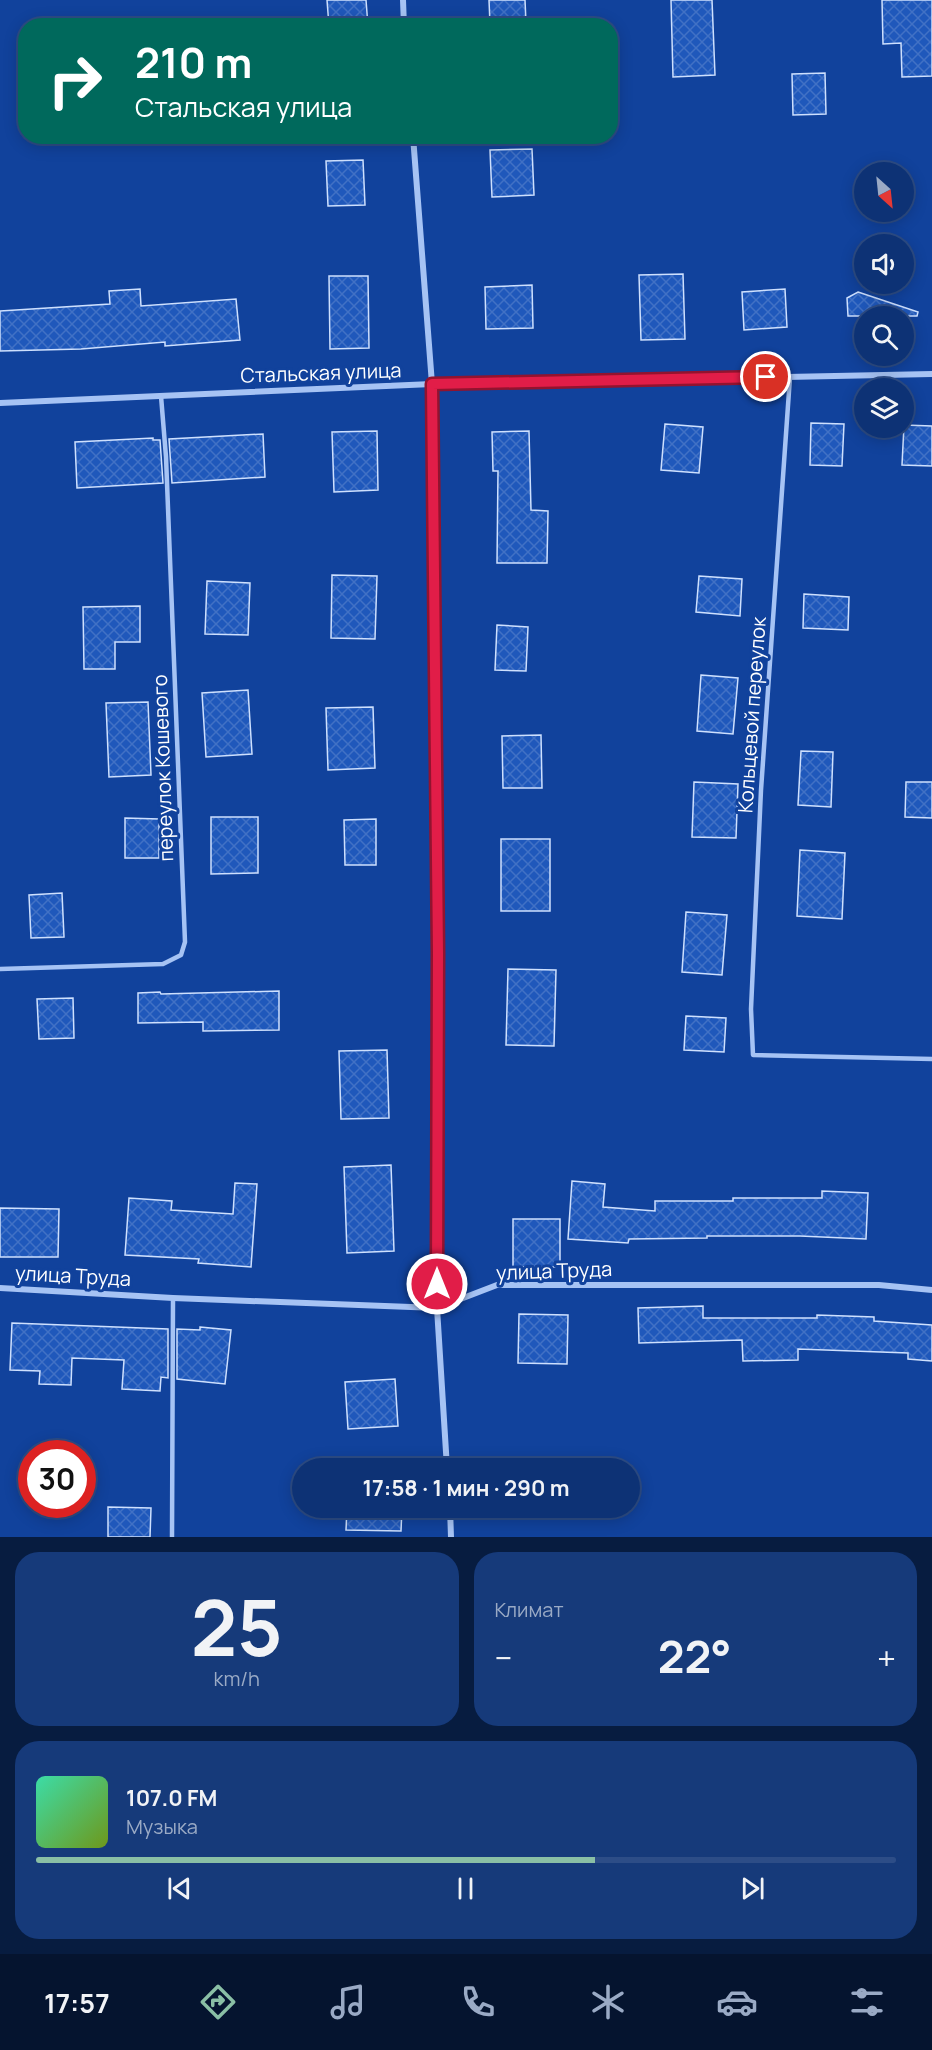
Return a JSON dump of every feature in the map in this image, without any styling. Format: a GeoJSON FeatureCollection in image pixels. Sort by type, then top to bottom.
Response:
{"type":"FeatureCollection","features":[{"type":"Feature","properties":{"kind":"street"},"geometry":{"type":"LineString","coordinates":[[403,0],[404,18]]}},
{"type":"Feature","properties":{"kind":"street"},"geometry":{"type":"LineString","coordinates":[[414,144],[432,384],[438,953],[437,1308],[446,1458]]}},
{"type":"Feature","properties":{"kind":"street","name":"Стальская улица"},"geometry":{"type":"LineString","coordinates":[[0,403],[432,384],[932,374]]}},
{"type":"Feature","properties":{"kind":"street","name":"улица Труда"},"geometry":{"type":"LineString","coordinates":[[0,1288],[173,1298],[437,1308],[496,1285],[879,1285],[932,1290]]}},
{"type":"Feature","properties":{"kind":"street"},"geometry":{"type":"LineString","coordinates":[[451,1518],[452,1537]]}},
{"type":"Feature","properties":{"kind":"lane","name":"Кольцевой переулок"},"geometry":{"type":"LineString","coordinates":[[790,377],[759,825],[751,1009],[753,1055],[932,1059]]}},
{"type":"Feature","properties":{"kind":"lane","name":"переулок Кошевого"},"geometry":{"type":"LineString","coordinates":[[0,969],[163,964],[181,955],[185,942],[166,457],[161,396]]}},
{"type":"Feature","properties":{"kind":"lane"},"geometry":{"type":"LineString","coordinates":[[172,1537],[173,1298]]}},
{"type":"Feature","properties":{"kind":"building"},"geometry":{"type":"Polygon","coordinates":[[[327,0],[366,0],[367,18],[328,18],[327,0]]]}},
{"type":"Feature","properties":{"kind":"building"},"geometry":{"type":"Polygon","coordinates":[[[489,0],[525,0],[526,18],[490,18],[489,0]]]}},
{"type":"Feature","properties":{"kind":"building"},"geometry":{"type":"Polygon","coordinates":[[[671,0],[712,0],[715,75],[673,77],[671,0]]]}},
{"type":"Feature","properties":{"kind":"building"},"geometry":{"type":"Polygon","coordinates":[[[882,0],[932,0],[932,76],[902,77],[901,43],[883,44],[882,0]]]}},
{"type":"Feature","properties":{"kind":"building"},"geometry":{"type":"Polygon","coordinates":[[[825,73],[826,114],[793,115],[792,74],[825,73]]]}},
{"type":"Feature","properties":{"kind":"building"},"geometry":{"type":"Polygon","coordinates":[[[532,149],[534,195],[492,197],[490,150],[532,149]]]}},
{"type":"Feature","properties":{"kind":"building"},"geometry":{"type":"Polygon","coordinates":[[[363,160],[365,205],[328,206],[326,161],[363,160]]]}},
{"type":"Feature","properties":{"kind":"building"},"geometry":{"type":"Polygon","coordinates":[[[683,274],[685,339],[641,340],[639,275],[683,274]]]}},
{"type":"Feature","properties":{"kind":"building"},"geometry":{"type":"Polygon","coordinates":[[[329,276],[368,276],[369,348],[330,349],[329,276]]]}},
{"type":"Feature","properties":{"kind":"building"},"geometry":{"type":"Polygon","coordinates":[[[532,285],[533,328],[486,329],[485,287],[532,285]]]}},
{"type":"Feature","properties":{"kind":"building"},"geometry":{"type":"Polygon","coordinates":[[[140,289],[141,306],[236,299],[240,340],[165,346],[165,342],[81,349],[0,351],[0,311],[110,304],[109,291],[140,289]]]}},
{"type":"Feature","properties":{"kind":"building"},"geometry":{"type":"Polygon","coordinates":[[[785,289],[787,327],[744,330],[742,292],[785,289]]]}},
{"type":"Feature","properties":{"kind":"building"},"geometry":{"type":"Polygon","coordinates":[[[854,294],[864,294],[900,306],[854,306],[854,316],[848,316],[847,298],[854,294]]]}},
{"type":"Feature","properties":{"kind":"building"},"geometry":{"type":"Polygon","coordinates":[[[811,423],[844,424],[842,466],[810,465],[811,423]]]}},
{"type":"Feature","properties":{"kind":"building"},"geometry":{"type":"Polygon","coordinates":[[[665,424],[703,427],[699,473],[661,470],[665,424]]]}},
{"type":"Feature","properties":{"kind":"building"},"geometry":{"type":"Polygon","coordinates":[[[914,425],[932,426],[932,466],[902,465],[903,438],[914,438],[914,425]]]}},
{"type":"Feature","properties":{"kind":"building"},"geometry":{"type":"Polygon","coordinates":[[[377,431],[378,490],[334,492],[332,432],[377,431]]]}},
{"type":"Feature","properties":{"kind":"building"},"geometry":{"type":"Polygon","coordinates":[[[529,431],[531,510],[548,511],[547,563],[497,563],[498,471],[493,471],[492,432],[529,431]]]}},
{"type":"Feature","properties":{"kind":"building"},"geometry":{"type":"Polygon","coordinates":[[[263,434],[265,477],[172,483],[169,439],[263,434]]]}},
{"type":"Feature","properties":{"kind":"building"},"geometry":{"type":"Polygon","coordinates":[[[153,438],[153,440],[160,440],[163,483],[77,488],[75,442],[153,438]]]}},
{"type":"Feature","properties":{"kind":"building"},"geometry":{"type":"Polygon","coordinates":[[[332,575],[377,576],[375,639],[331,638],[332,575]]]}},
{"type":"Feature","properties":{"kind":"building"},"geometry":{"type":"Polygon","coordinates":[[[699,576],[742,579],[740,616],[696,612],[699,576]]]}},
{"type":"Feature","properties":{"kind":"building"},"geometry":{"type":"Polygon","coordinates":[[[207,581],[250,583],[248,635],[205,634],[207,581]]]}},
{"type":"Feature","properties":{"kind":"building"},"geometry":{"type":"Polygon","coordinates":[[[804,594],[849,597],[848,630],[803,628],[804,594]]]}},
{"type":"Feature","properties":{"kind":"building"},"geometry":{"type":"Polygon","coordinates":[[[140,606],[140,642],[115,642],[115,669],[84,669],[83,607],[140,606]]]}},
{"type":"Feature","properties":{"kind":"building"},"geometry":{"type":"Polygon","coordinates":[[[497,625],[528,627],[526,671],[495,670],[497,625]]]}},
{"type":"Feature","properties":{"kind":"building"},"geometry":{"type":"Polygon","coordinates":[[[701,675],[738,678],[733,734],[697,731],[701,675]]]}},
{"type":"Feature","properties":{"kind":"building"},"geometry":{"type":"Polygon","coordinates":[[[248,690],[252,754],[206,757],[202,693],[248,690]]]}},
{"type":"Feature","properties":{"kind":"building"},"geometry":{"type":"Polygon","coordinates":[[[148,702],[151,775],[109,777],[106,703],[148,702]]]}},
{"type":"Feature","properties":{"kind":"building"},"geometry":{"type":"Polygon","coordinates":[[[373,707],[375,768],[328,770],[326,708],[373,707]]]}},
{"type":"Feature","properties":{"kind":"building"},"geometry":{"type":"Polygon","coordinates":[[[541,735],[542,788],[503,788],[502,736],[541,735]]]}},
{"type":"Feature","properties":{"kind":"building"},"geometry":{"type":"Polygon","coordinates":[[[801,751],[833,752],[831,807],[798,805],[801,751]]]}},
{"type":"Feature","properties":{"kind":"building"},"geometry":{"type":"Polygon","coordinates":[[[694,782],[738,784],[736,838],[692,837],[694,782]]]}},
{"type":"Feature","properties":{"kind":"building"},"geometry":{"type":"Polygon","coordinates":[[[906,782],[932,782],[932,818],[905,817],[906,782]]]}},
{"type":"Feature","properties":{"kind":"building"},"geometry":{"type":"Polygon","coordinates":[[[211,817],[258,817],[258,873],[211,874],[211,817]]]}},
{"type":"Feature","properties":{"kind":"building"},"geometry":{"type":"Polygon","coordinates":[[[125,818],[159,819],[159,858],[125,858],[125,818]]]}},
{"type":"Feature","properties":{"kind":"building"},"geometry":{"type":"Polygon","coordinates":[[[376,819],[376,865],[345,865],[344,820],[376,819]]]}},
{"type":"Feature","properties":{"kind":"building"},"geometry":{"type":"Polygon","coordinates":[[[501,839],[550,839],[550,911],[501,911],[501,839]]]}},
{"type":"Feature","properties":{"kind":"building"},"geometry":{"type":"Polygon","coordinates":[[[800,850],[845,853],[842,919],[797,916],[800,850]]]}},
{"type":"Feature","properties":{"kind":"building"},"geometry":{"type":"Polygon","coordinates":[[[62,893],[64,937],[31,938],[29,895],[62,893]]]}},
{"type":"Feature","properties":{"kind":"building"},"geometry":{"type":"Polygon","coordinates":[[[686,912],[727,915],[722,975],[682,972],[686,912]]]}},
{"type":"Feature","properties":{"kind":"building"},"geometry":{"type":"Polygon","coordinates":[[[508,969],[556,970],[554,1046],[506,1045],[508,969]]]}},
{"type":"Feature","properties":{"kind":"building"},"geometry":{"type":"Polygon","coordinates":[[[279,991],[279,1030],[203,1031],[203,1022],[138,1023],[138,993],[279,991]]]}},
{"type":"Feature","properties":{"kind":"building"},"geometry":{"type":"Polygon","coordinates":[[[73,998],[74,1038],[39,1039],[37,999],[73,998]]]}},
{"type":"Feature","properties":{"kind":"building"},"geometry":{"type":"Polygon","coordinates":[[[686,1016],[726,1018],[724,1052],[684,1050],[686,1016]]]}},
{"type":"Feature","properties":{"kind":"building"},"geometry":{"type":"Polygon","coordinates":[[[387,1050],[389,1118],[341,1119],[339,1051],[387,1050]]]}},
{"type":"Feature","properties":{"kind":"building"},"geometry":{"type":"Polygon","coordinates":[[[391,1165],[394,1251],[347,1253],[344,1167],[391,1165]]]}},
{"type":"Feature","properties":{"kind":"building"},"geometry":{"type":"Polygon","coordinates":[[[572,1181],[605,1184],[603,1207],[655,1211],[655,1201],[822,1198],[822,1191],[868,1193],[866,1239],[707,1236],[707,1238],[629,1239],[628,1243],[568,1239],[572,1181]]]}},
{"type":"Feature","properties":{"kind":"building"},"geometry":{"type":"Polygon","coordinates":[[[235,1183],[257,1184],[251,1267],[198,1263],[199,1259],[125,1255],[129,1198],[172,1201],[171,1210],[233,1214],[235,1183]]]}},
{"type":"Feature","properties":{"kind":"building"},"geometry":{"type":"Polygon","coordinates":[[[0,1208],[59,1209],[58,1257],[0,1257],[0,1208]]]}},
{"type":"Feature","properties":{"kind":"building"},"geometry":{"type":"Polygon","coordinates":[[[513,1219],[560,1219],[560,1267],[513,1267],[513,1219]]]}},
{"type":"Feature","properties":{"kind":"building"},"geometry":{"type":"Polygon","coordinates":[[[703,1306],[703,1318],[817,1318],[817,1315],[874,1317],[874,1321],[932,1325],[932,1361],[908,1359],[908,1353],[798,1349],[798,1360],[743,1361],[742,1340],[639,1343],[638,1308],[703,1306]]]}},
{"type":"Feature","properties":{"kind":"building"},"geometry":{"type":"Polygon","coordinates":[[[519,1314],[568,1315],[567,1364],[518,1363],[519,1314]]]}},
{"type":"Feature","properties":{"kind":"building"},"geometry":{"type":"Polygon","coordinates":[[[12,1323],[168,1329],[168,1378],[161,1377],[160,1391],[122,1389],[124,1360],[72,1358],[71,1385],[39,1384],[40,1371],[10,1370],[12,1323]]]}},
{"type":"Feature","properties":{"kind":"building"},"geometry":{"type":"Polygon","coordinates":[[[200,1327],[231,1330],[225,1384],[177,1379],[177,1329],[200,1330],[200,1327]]]}},
{"type":"Feature","properties":{"kind":"building"},"geometry":{"type":"Polygon","coordinates":[[[395,1379],[398,1426],[348,1429],[345,1382],[395,1379]]]}},
{"type":"Feature","properties":{"kind":"building"},"geometry":{"type":"Polygon","coordinates":[[[108,1507],[151,1508],[150,1537],[108,1537],[108,1507]]]}},
{"type":"Feature","properties":{"kind":"building"},"geometry":{"type":"Polygon","coordinates":[[[347,1518],[402,1518],[401,1531],[346,1530],[347,1518]]]}},
{"type":"Feature","properties":{"kind":"route"},"geometry":{"type":"LineString","coordinates":[[437,1284],[438,953],[432,384],[766,377]]}}]}
